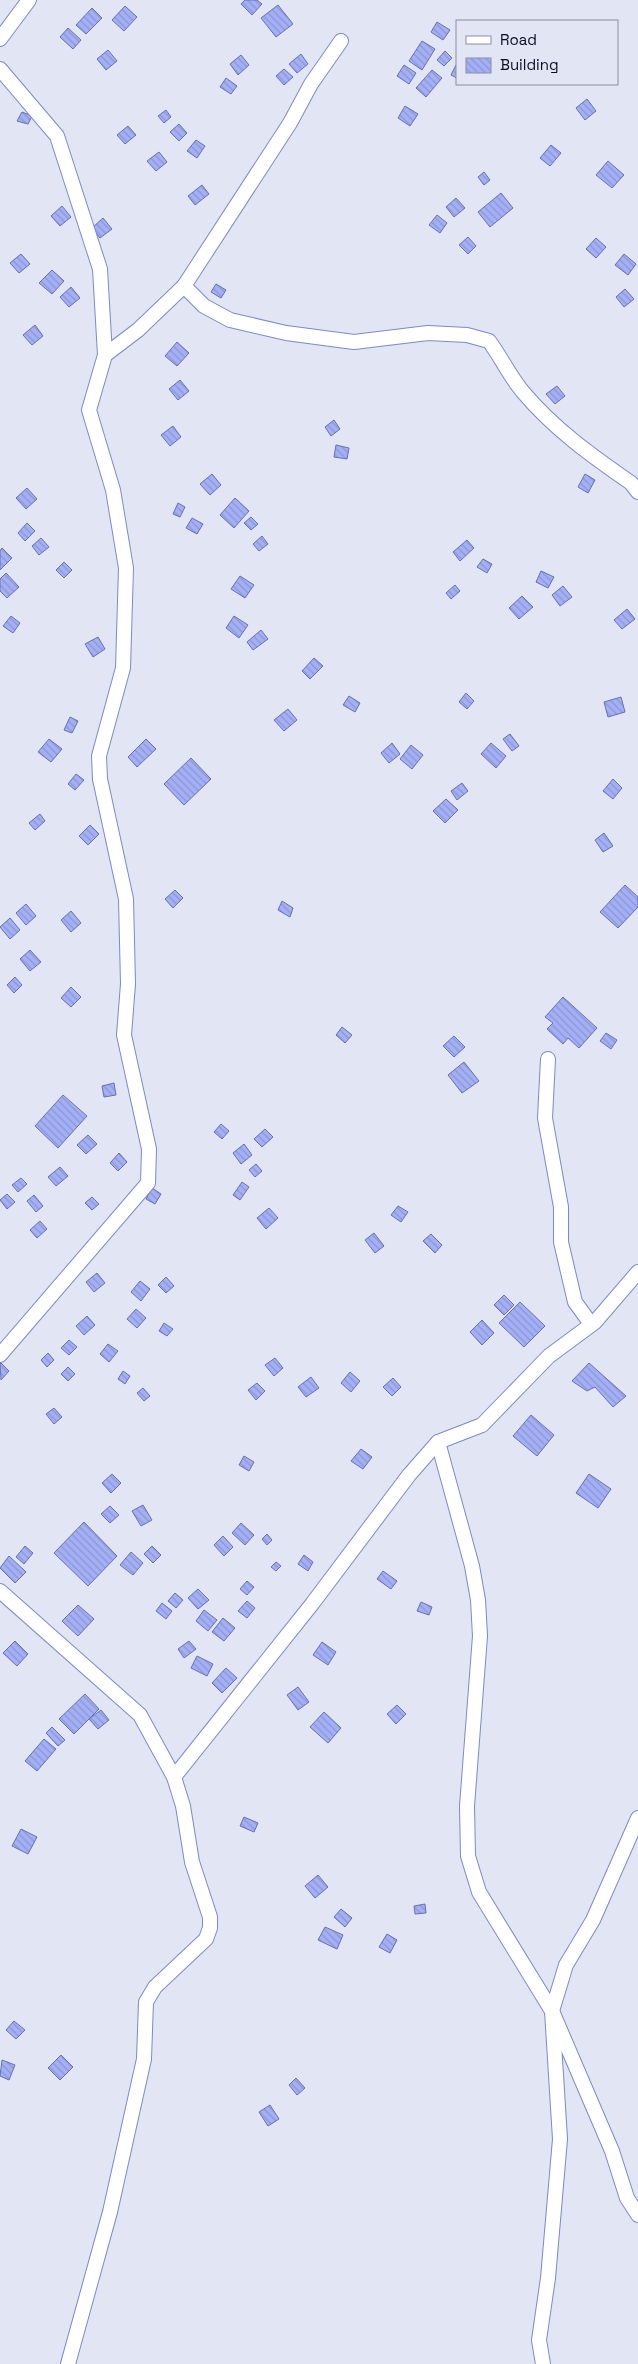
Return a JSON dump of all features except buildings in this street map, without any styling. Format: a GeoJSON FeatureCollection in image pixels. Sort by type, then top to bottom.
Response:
{"type":"FeatureCollection","features":[{"type":"Feature","properties":{"kind":"street"},"geometry":{"type":"LineString","coordinates":[[0,39],[29,0]]}},
{"type":"Feature","properties":{"kind":"street"},"geometry":{"type":"LineString","coordinates":[[105,355],[138,330],[184,286],[290,123],[311,84],[341,41]]}},
{"type":"Feature","properties":{"kind":"street"},"geometry":{"type":"LineString","coordinates":[[0,69],[57,136],[100,269],[105,355],[89,410],[113,490],[126,568],[123,668],[99,756],[100,779],[126,898],[128,984],[124,1035],[149,1149],[148,1183],[0,1355]]}},
{"type":"Feature","properties":{"kind":"street"},"geometry":{"type":"LineString","coordinates":[[184,286],[204,306],[230,320],[286,333],[354,342],[428,333],[467,335],[490,341],[522,390],[546,418],[568,438],[631,483],[638,492]]}},
{"type":"Feature","properties":{"kind":"street"},"geometry":{"type":"LineString","coordinates":[[548,1059],[544,1118],[561,1207],[561,1242],[565,1253],[569,1284],[575,1302],[592,1324]]}},
{"type":"Feature","properties":{"kind":"street"},"geometry":{"type":"LineString","coordinates":[[174,1777],[312,1604],[409,1475],[438,1442],[482,1425],[549,1356],[592,1324],[638,1272]]}},
{"type":"Feature","properties":{"kind":"street"},"geometry":{"type":"LineString","coordinates":[[438,1442],[472,1566],[478,1600],[479,1646],[467,1806],[468,1856],[479,1892],[552,2011],[612,2151],[626,2198],[638,2215]]}},
{"type":"Feature","properties":{"kind":"street"},"geometry":{"type":"LineString","coordinates":[[0,1591],[140,1715],[174,1777],[183,1806],[192,1862],[210,1917],[210,1928],[206,1939],[197,1950],[155,1987],[146,2002],[144,2059],[110,2212],[68,2364]]}},
{"type":"Feature","properties":{"kind":"street"},"geometry":{"type":"LineString","coordinates":[[543,2364],[539,2340],[548,2278],[560,2139],[552,2011],[566,1965],[593,1920],[638,1818]]}}]}
